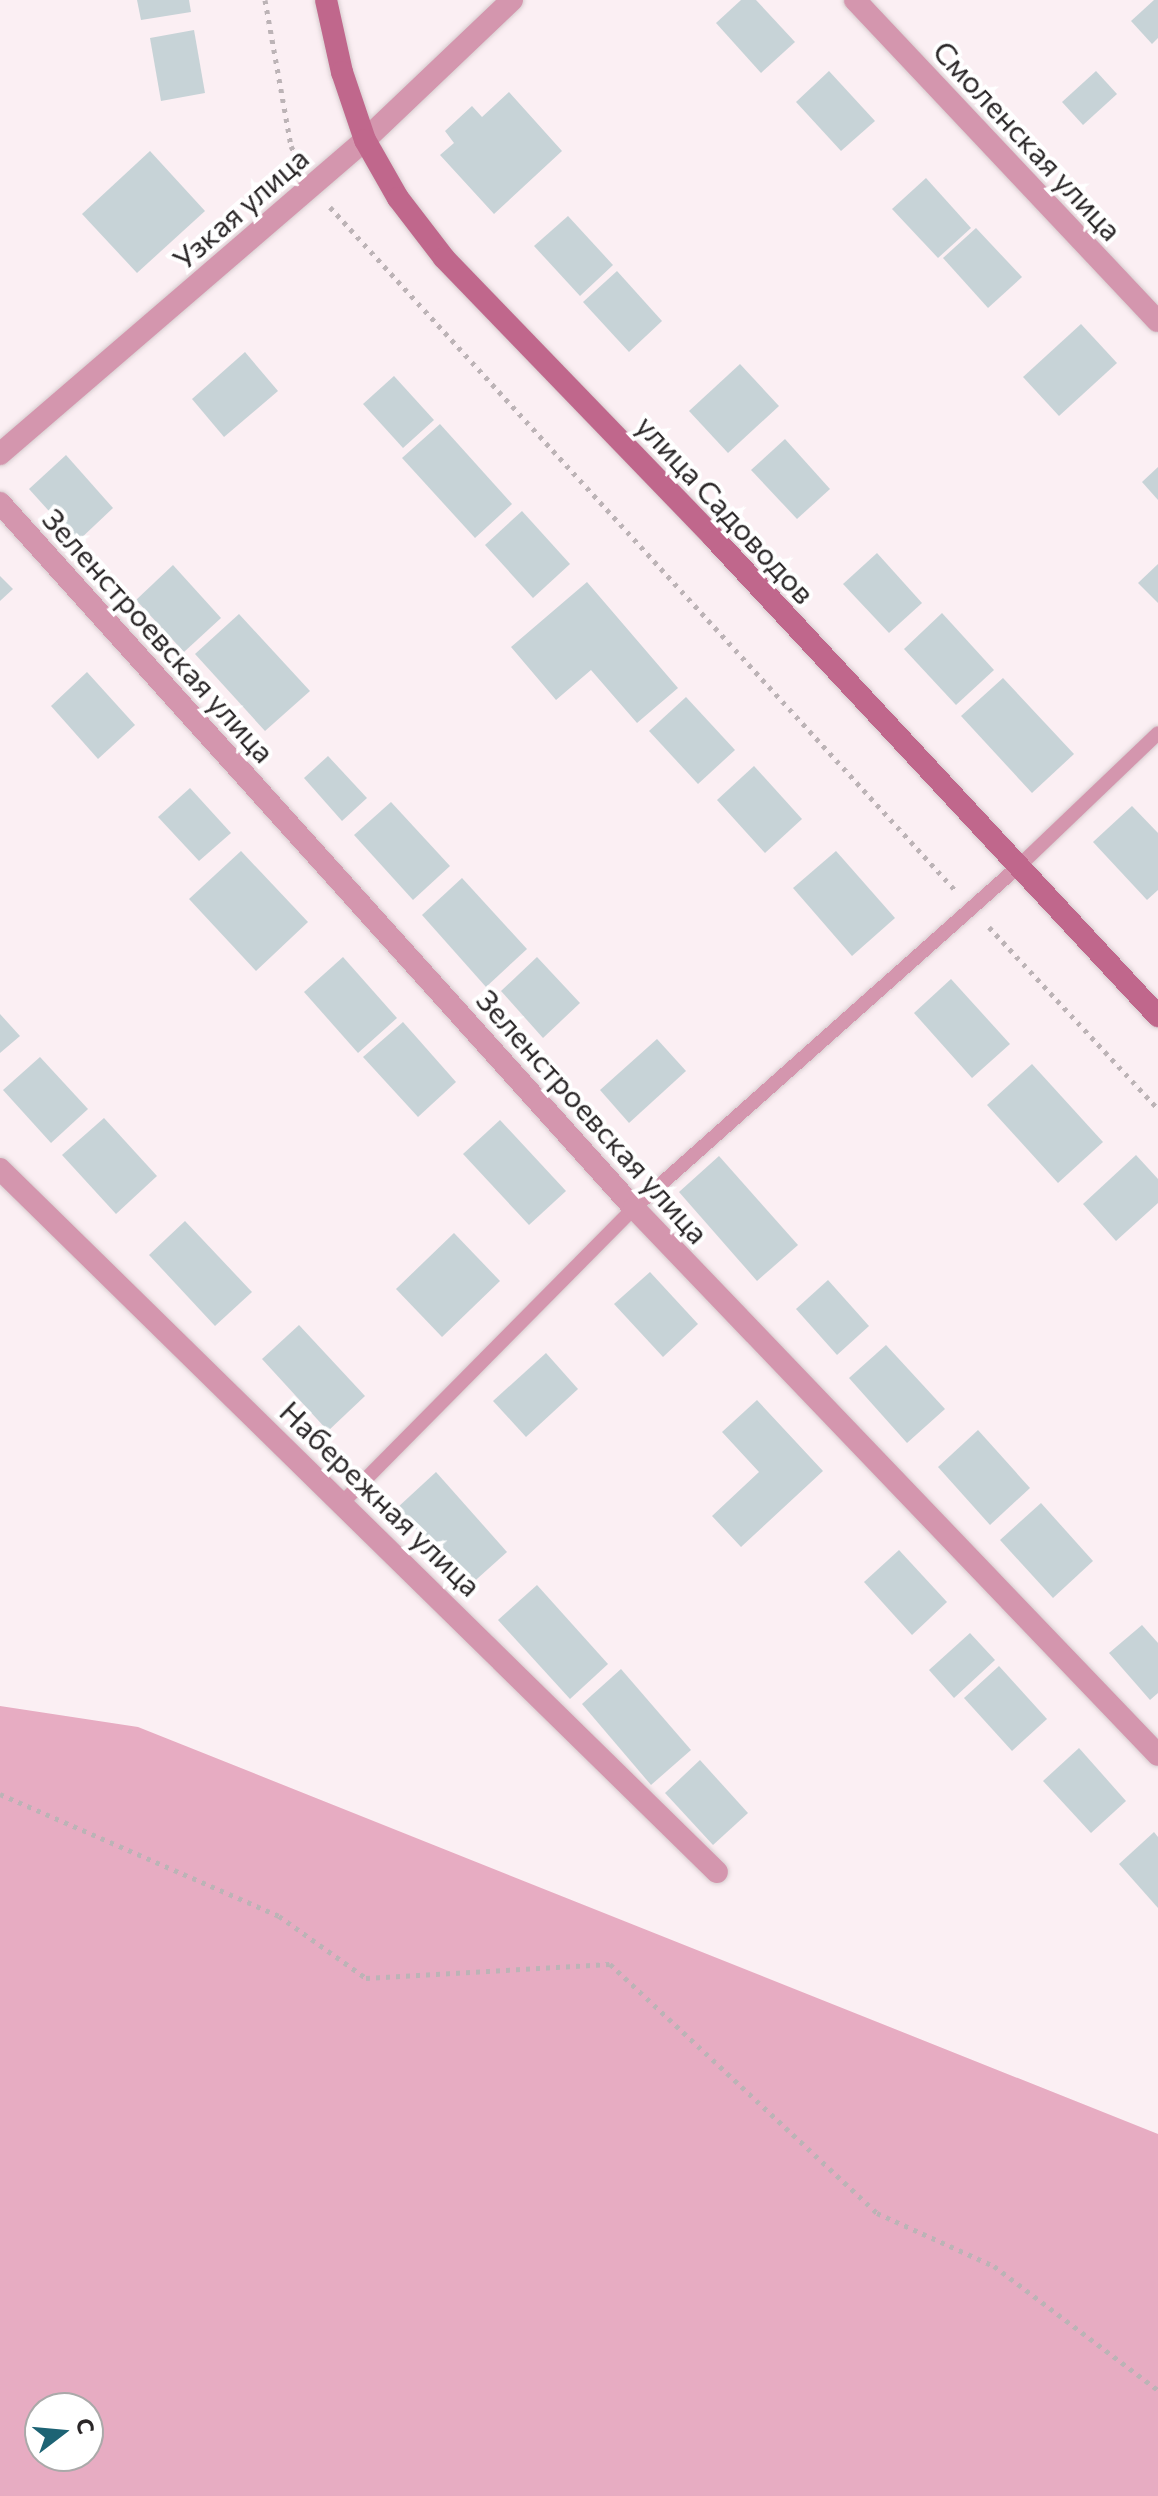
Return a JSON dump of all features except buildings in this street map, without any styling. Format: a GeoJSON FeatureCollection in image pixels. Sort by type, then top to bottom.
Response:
{"type":"FeatureCollection","features":[{"type":"Feature","properties":{"kind":"main road","name":"улица Садоводов"},"geometry":{"type":"LineString","coordinates":[[326,0],[342,72],[365,140],[398,198],[444,258],[713,537],[1158,1016]]}},
{"type":"Feature","properties":{"kind":"street","name":"Узкая улица"},"geometry":{"type":"LineString","coordinates":[[0,454],[365,140],[512,0]]}},
{"type":"Feature","properties":{"kind":"street","name":"Смоленская улица"},"geometry":{"type":"LineString","coordinates":[[855,0],[1158,321]]}},
{"type":"Feature","properties":{"kind":"street","name":"Зеленстроевская улица"},"geometry":{"type":"LineString","coordinates":[[0,503],[634,1208],[1158,1755]]}},
{"type":"Feature","properties":{"kind":"street","name":"Набережная улица"},"geometry":{"type":"LineString","coordinates":[[0,1169],[717,1872]]}},
{"type":"Feature","properties":{"kind":"lane"},"geometry":{"type":"LineString","coordinates":[[343,1502],[634,1208],[1019,866],[1158,733]]}},
{"type":"Feature","properties":{"kind":"path"},"geometry":{"type":"LineString","coordinates":[[265,0],[291,146],[311,186],[1158,1109]]}},
{"type":"Feature","properties":{"kind":"path"},"geometry":{"type":"LineString","coordinates":[[0,1794],[279,1916],[366,1978],[610,1964],[877,2213],[994,2266],[1158,2390]]}},
{"type":"Feature","properties":{"kind":"shaded area"},"geometry":{"type":"Polygon","coordinates":[[[0,1706],[138,1727],[1158,2134],[1158,2496],[0,2496],[0,1706]]]}}]}
